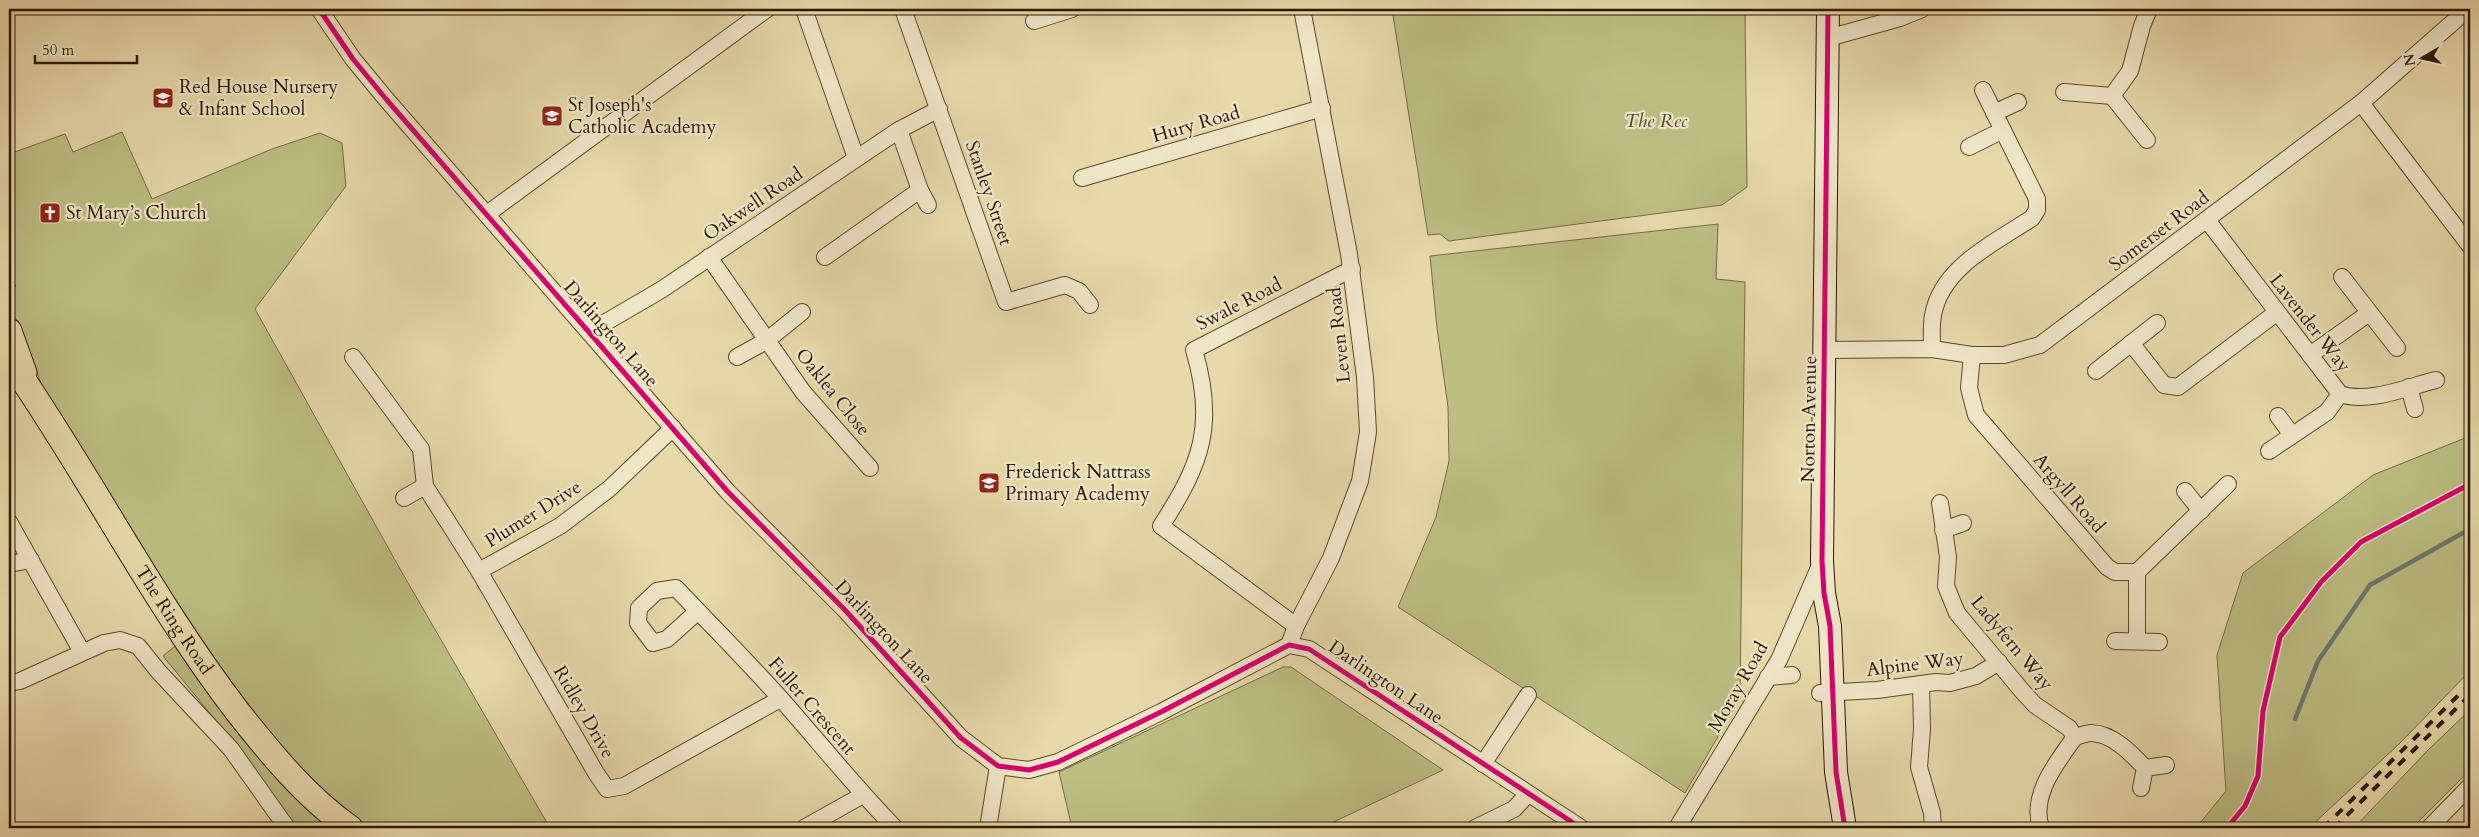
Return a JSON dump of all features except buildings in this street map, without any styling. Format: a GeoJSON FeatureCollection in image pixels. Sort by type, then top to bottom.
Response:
{"type":"FeatureCollection","features":[{"type":"Feature","properties":{"kind":"main road","name":"The Ring Road"},"geometry":{"type":"LineString","coordinates":[[9,331],[28,387]]}},
{"type":"Feature","properties":{"kind":"main road","name":"The Ring Road"},"geometry":{"type":"LineString","coordinates":[[9,359],[176,625],[216,684],[259,738],[299,783],[350,828]]}},
{"type":"Feature","properties":{"kind":"street"},"geometry":{"type":"LineString","coordinates":[[487,214],[749,14],[767,9]]}},
{"type":"Feature","properties":{"kind":"street"},"geometry":{"type":"LineString","coordinates":[[804,9],[856,158]]}},
{"type":"Feature","properties":{"kind":"street","name":"Stanley Street"},"geometry":{"type":"LineString","coordinates":[[903,9],[1006,302],[1065,285],[1079,291],[1090,306]]}},
{"type":"Feature","properties":{"kind":"street"},"geometry":{"type":"LineString","coordinates":[[1034,20],[1072,9]]}},
{"type":"Feature","properties":{"kind":"street","name":"Leven Road"},"geometry":{"type":"LineString","coordinates":[[1289,645],[1296,626],[1331,558],[1360,481],[1368,432],[1352,270],[1302,9]]}},
{"type":"Feature","properties":{"kind":"street","name":"Norton Avenue"},"geometry":{"type":"LineString","coordinates":[[1828,9],[1822,561],[1824,593],[1830,626],[1821,775],[1830,828]]}},
{"type":"Feature","properties":{"kind":"street"},"geometry":{"type":"LineString","coordinates":[[1828,38],[1900,18],[1922,9]]}},
{"type":"Feature","properties":{"kind":"street"},"geometry":{"type":"LineString","coordinates":[[2112,96],[2130,71],[2149,9]]}},
{"type":"Feature","properties":{"kind":"street","name":"Somerset Road"},"geometry":{"type":"LineString","coordinates":[[1825,350],[1932,349],[1972,355],[2004,355],[2040,345],[2362,103],[2468,9]]}},
{"type":"Feature","properties":{"kind":"street","name":"Darlington Lane"},"geometry":{"type":"LineString","coordinates":[[328,12],[353,59],[386,99],[728,492],[845,610],[961,738],[998,766],[1029,770],[1058,762],[1161,712],[1289,645],[1309,649],[1581,828]]}},
{"type":"Feature","properties":{"kind":"street"},"geometry":{"type":"LineString","coordinates":[[1932,349],[1933,314],[1942,291],[1960,266],[2032,218],[2037,210],[2037,199],[1984,90]]}},
{"type":"Feature","properties":{"kind":"street"},"geometry":{"type":"LineString","coordinates":[[2064,92],[2112,96],[2147,140]]}},
{"type":"Feature","properties":{"kind":"street"},"geometry":{"type":"LineString","coordinates":[[1994,113],[2018,102]]}},
{"type":"Feature","properties":{"kind":"street"},"geometry":{"type":"LineString","coordinates":[[2362,103],[2470,246]]}},
{"type":"Feature","properties":{"kind":"street","name":"Hury Road"},"geometry":{"type":"LineString","coordinates":[[1082,178],[1322,108]]}},
{"type":"Feature","properties":{"kind":"street","name":"Oakwell Road"},"geometry":{"type":"LineString","coordinates":[[589,332],[661,290],[899,130],[939,109]]}},
{"type":"Feature","properties":{"kind":"street"},"geometry":{"type":"LineString","coordinates":[[899,130],[920,190],[928,205]]}},
{"type":"Feature","properties":{"kind":"street"},"geometry":{"type":"LineString","coordinates":[[1969,146],[2002,130]]}},
{"type":"Feature","properties":{"kind":"street"},"geometry":{"type":"LineString","coordinates":[[824,257],[920,190]]}},
{"type":"Feature","properties":{"kind":"street","name":"Lavender Way"},"geometry":{"type":"LineString","coordinates":[[2208,220],[2276,313],[2340,394],[2356,398],[2436,380]]}},
{"type":"Feature","properties":{"kind":"street","name":"Oaklea Close"},"geometry":{"type":"LineString","coordinates":[[709,257],[803,392],[870,468]]}},
{"type":"Feature","properties":{"kind":"street","name":"Swale Road"},"geometry":{"type":"LineString","coordinates":[[1296,626],[1161,526],[1184,492],[1199,457],[1205,412],[1201,374],[1194,350],[1352,270]]}},
{"type":"Feature","properties":{"kind":"street"},"geometry":{"type":"LineString","coordinates":[[2342,277],[2397,348]]}},
{"type":"Feature","properties":{"kind":"street"},"geometry":{"type":"LineString","coordinates":[[737,357],[766,341],[802,312]]}},
{"type":"Feature","properties":{"kind":"street"},"geometry":{"type":"LineString","coordinates":[[2131,344],[2164,385],[2178,387],[2276,313]]}},
{"type":"Feature","properties":{"kind":"street"},"geometry":{"type":"LineString","coordinates":[[2310,355],[2369,313]]}},
{"type":"Feature","properties":{"kind":"street"},"geometry":{"type":"LineString","coordinates":[[2096,370],[2157,323]]}},
{"type":"Feature","properties":{"kind":"street","name":"Argyll Road"},"geometry":{"type":"LineString","coordinates":[[1972,355],[1969,388],[1976,415],[2107,567],[2114,572],[2137,572]]}},
{"type":"Feature","properties":{"kind":"street","name":"Ridley Drive"},"geometry":{"type":"LineString","coordinates":[[352,357],[421,449],[425,486],[479,571],[596,774],[608,789],[624,786],[780,699]]}},
{"type":"Feature","properties":{"kind":"street"},"geometry":{"type":"LineString","coordinates":[[2409,386],[2415,409]]}},
{"type":"Feature","properties":{"kind":"street"},"geometry":{"type":"LineString","coordinates":[[2270,451],[2327,412],[2340,394]]}},
{"type":"Feature","properties":{"kind":"street"},"geometry":{"type":"LineString","coordinates":[[2278,416],[2292,435]]}},
{"type":"Feature","properties":{"kind":"street","name":"Plumer Drive"},"geometry":{"type":"LineString","coordinates":[[479,571],[560,526],[609,490],[672,428]]}},
{"type":"Feature","properties":{"kind":"street"},"geometry":{"type":"LineString","coordinates":[[2137,642],[2137,572],[2228,484]]}},
{"type":"Feature","properties":{"kind":"street"},"geometry":{"type":"LineString","coordinates":[[404,498],[425,486]]}},
{"type":"Feature","properties":{"kind":"street"},"geometry":{"type":"LineString","coordinates":[[2185,491],[2201,511]]}},
{"type":"Feature","properties":{"kind":"street","name":"Ladyfern Way"},"geometry":{"type":"LineString","coordinates":[[1940,503],[1948,557],[1946,586],[1957,612],[2035,705],[2070,728],[2075,737]]}},
{"type":"Feature","properties":{"kind":"street"},"geometry":{"type":"LineString","coordinates":[[9,522],[82,652]]}},
{"type":"Feature","properties":{"kind":"street"},"geometry":{"type":"LineString","coordinates":[[1943,530],[1963,523]]}},
{"type":"Feature","properties":{"kind":"street"},"geometry":{"type":"LineString","coordinates":[[9,564],[31,560]]}},
{"type":"Feature","properties":{"kind":"street","name":"Moray Road"},"geometry":{"type":"LineString","coordinates":[[1677,828],[1779,660],[1822,561]]}},
{"type":"Feature","properties":{"kind":"street","name":"Fuller Crescent"},"geometry":{"type":"LineString","coordinates":[[698,611],[780,699],[863,795],[895,828]]}},
{"type":"Feature","properties":{"kind":"street"},"geometry":{"type":"LineString","coordinates":[[9,683],[20,681],[104,643],[120,640],[138,646],[159,672],[231,749],[287,828]]}},
{"type":"Feature","properties":{"kind":"street"},"geometry":{"type":"LineString","coordinates":[[2115,641],[2159,642]]}},
{"type":"Feature","properties":{"kind":"street","name":"Alpine Way"},"geometry":{"type":"LineString","coordinates":[[1826,693],[1921,684],[1950,684],[1964,680],[1998,662]]}},
{"type":"Feature","properties":{"kind":"street"},"geometry":{"type":"LineString","coordinates":[[1768,677],[1792,675]]}},
{"type":"Feature","properties":{"kind":"street"},"geometry":{"type":"LineString","coordinates":[[1921,684],[1922,729],[1919,766],[1932,814],[1933,828]]}},
{"type":"Feature","properties":{"kind":"street","name":"Norton Avenue"},"geometry":{"type":"LineString","coordinates":[[1826,693],[1845,828]]}},
{"type":"Feature","properties":{"kind":"street"},"geometry":{"type":"LineString","coordinates":[[1483,764],[1528,695]]}},
{"type":"Feature","properties":{"kind":"street"},"geometry":{"type":"LineString","coordinates":[[2041,828],[2038,805],[2047,780],[2058,760],[2075,737],[2091,734],[2108,737],[2132,754],[2145,768]]}},
{"type":"Feature","properties":{"kind":"street"},"geometry":{"type":"LineString","coordinates":[[2145,768],[2166,765]]}},
{"type":"Feature","properties":{"kind":"street"},"geometry":{"type":"LineString","coordinates":[[988,828],[998,766]]}},
{"type":"Feature","properties":{"kind":"street"},"geometry":{"type":"LineString","coordinates":[[2141,788],[2145,768]]}},
{"type":"Feature","properties":{"kind":"street"},"geometry":{"type":"LineString","coordinates":[[2429,828],[2470,786]]}},
{"type":"Feature","properties":{"kind":"street"},"geometry":{"type":"LineString","coordinates":[[1474,828],[1514,809],[1528,794]]}},
{"type":"Feature","properties":{"kind":"street"},"geometry":{"type":"LineString","coordinates":[[804,828],[863,795]]}},
{"type":"Feature","properties":{"kind":"green space","name":"The Rec"},"geometry":{"type":"Polygon","coordinates":[[[1392,9],[1745,9],[1747,187],[1722,205],[1449,241],[1440,234],[1428,235],[1392,9]]]}},
{"type":"Feature","properties":{"kind":"green space"},"geometry":{"type":"Polygon","coordinates":[[[122,132],[152,199],[272,149],[320,133],[342,143],[346,186],[255,309],[400,569],[550,828],[370,828],[328,798],[268,733],[158,581],[47,400],[22,331],[9,304],[9,293],[16,286],[9,275],[9,154],[65,134],[73,152],[122,132]]]}},
{"type":"Feature","properties":{"kind":"green space"},"geometry":{"type":"Polygon","coordinates":[[[1718,224],[1716,279],[1745,282],[1740,699],[1685,793],[1398,607],[1436,517],[1449,461],[1448,407],[1437,328],[1430,256],[1718,224]]]}},
{"type":"Feature","properties":{"kind":"green space"},"geometry":{"type":"Polygon","coordinates":[[[2470,436],[2470,671],[2399,744],[2309,828],[2196,828],[2226,791],[2217,655],[2243,573],[2373,475],[2470,436]]]}},
{"type":"Feature","properties":{"kind":"green space"},"geometry":{"type":"Polygon","coordinates":[[[175,646],[192,672],[228,719],[331,828],[296,828],[240,750],[163,656],[175,646]]]}},
{"type":"Feature","properties":{"kind":"green space"},"geometry":{"type":"Polygon","coordinates":[[[1283,667],[1291,667],[1443,770],[1321,828],[1072,828],[1059,772],[1283,667]]]}},
{"type":"Feature","properties":{"kind":"green space"},"geometry":{"type":"Polygon","coordinates":[[[2470,710],[2470,770],[2412,828],[2354,828],[2427,751],[2470,710]]]}},
{"type":"Feature","properties":{"kind":"waterway"},"geometry":{"type":"LineString","coordinates":[[2295,719],[2318,661],[2370,585],[2470,529]]}},
{"type":"Feature","properties":{"kind":"railway"},"geometry":{"type":"LineString","coordinates":[[2323,828],[2470,684]]}},
{"type":"Feature","properties":{"kind":"railway"},"geometry":{"type":"LineString","coordinates":[[2334,828],[2470,695]]}},
{"type":"Feature","properties":{"kind":"cycle path"},"geometry":{"type":"LineString","coordinates":[[319,9],[353,59],[386,99],[728,492],[845,610],[961,738],[998,766],[1029,770],[1058,762],[1161,712],[1289,645],[1309,649],[1581,828]]}},
{"type":"Feature","properties":{"kind":"cycle path"},"geometry":{"type":"LineString","coordinates":[[1828,9],[1822,561],[1824,593],[1830,626],[1836,772],[1845,828]]}},
{"type":"Feature","properties":{"kind":"cycle path"},"geometry":{"type":"LineString","coordinates":[[2227,828],[2245,806],[2258,776],[2263,711],[2280,637],[2321,582],[2361,542],[2470,484]]}},
{"type":"Feature","properties":{"kind":"place","name":"Red House Nursery & Infant School"},"geometry":{"type":"Point","coordinates":[163,98]}},
{"type":"Feature","properties":{"kind":"place","name":"St Joseph's Catholic Academy"},"geometry":{"type":"Point","coordinates":[552,116]}},
{"type":"Feature","properties":{"kind":"place","name":"St Mary’s Church"},"geometry":{"type":"Point","coordinates":[50,213]}},
{"type":"Feature","properties":{"kind":"place","name":"Frederick Nattrass Primary Academy"},"geometry":{"type":"Point","coordinates":[989,483]}}]}
